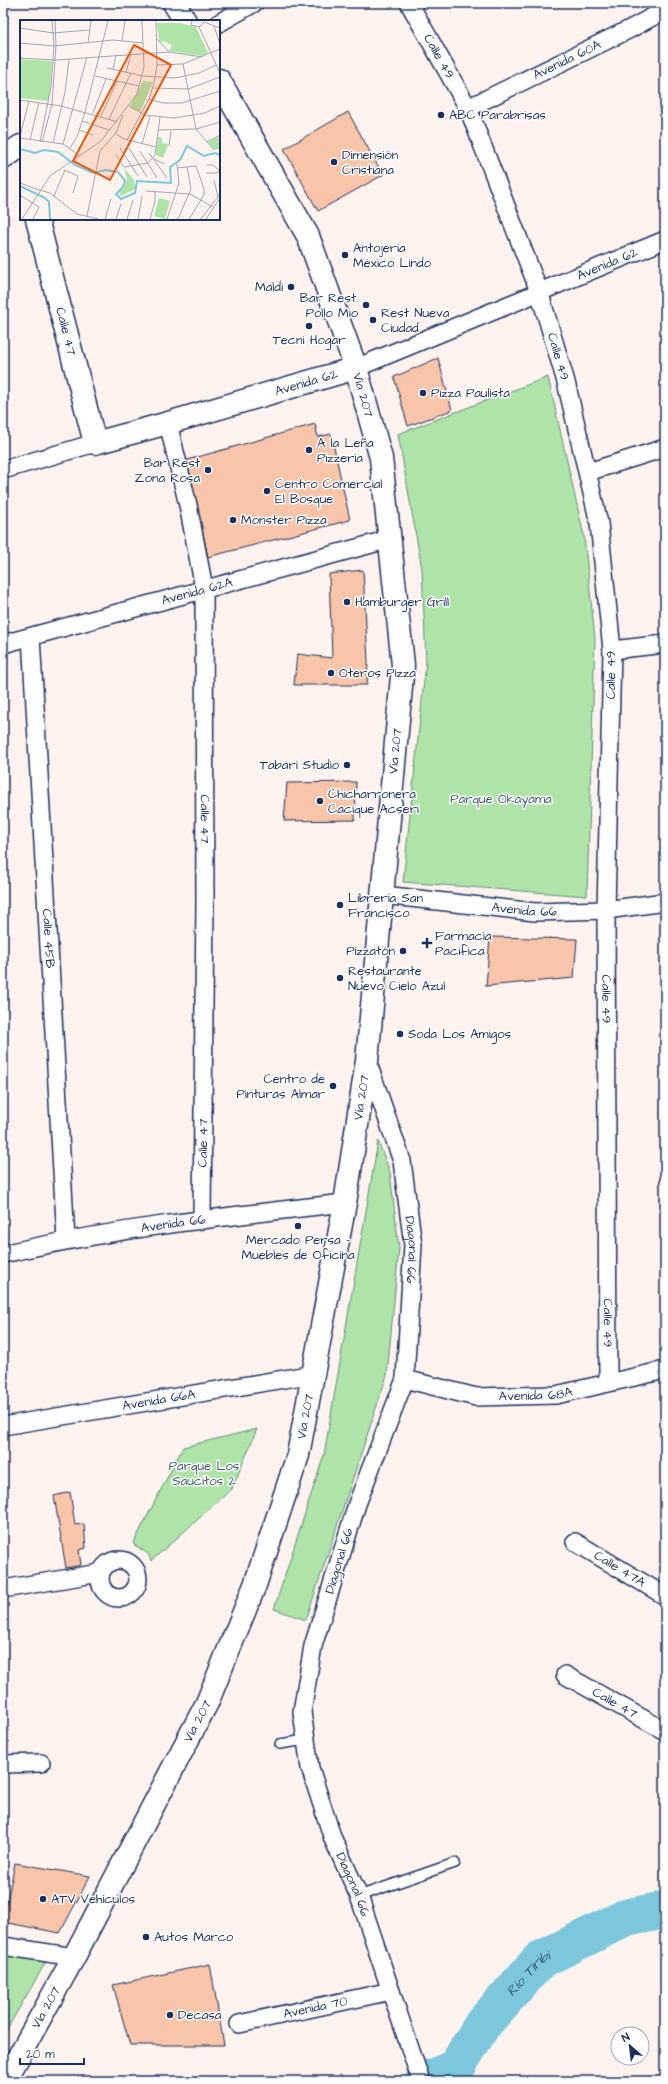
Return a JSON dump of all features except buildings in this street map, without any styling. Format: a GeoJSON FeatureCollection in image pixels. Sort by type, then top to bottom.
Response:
{"type":"FeatureCollection","features":[{"type":"Feature","properties":{"kind":"main road"},"geometry":{"type":"LineString","coordinates":[[174,3],[184,20]]}},
{"type":"Feature","properties":{"kind":"main road","name":"Vía 207"},"geometry":{"type":"LineString","coordinates":[[5,2081],[74,1957],[207,1703],[255,1585],[295,1462],[314,1374],[345,1203],[367,1061],[403,665],[381,458],[356,368],[308,236],[220,82]]}},
{"type":"Feature","properties":{"kind":"main road","name":"Calle 47"},"geometry":{"type":"LineString","coordinates":[[37,220],[94,443]]}},
{"type":"Feature","properties":{"kind":"main road","name":"Avenida 62"},"geometry":{"type":"LineString","coordinates":[[94,443],[356,368]]}},
{"type":"Feature","properties":{"kind":"street"},"geometry":{"type":"LineString","coordinates":[[220,22],[254,3]]}},
{"type":"Feature","properties":{"kind":"street","name":"Calle 49"},"geometry":{"type":"LineString","coordinates":[[409,3],[468,108],[539,291],[566,382],[599,523],[612,650],[606,910],[608,1383]]}},
{"type":"Feature","properties":{"kind":"street","name":"Avenida 60A"},"geometry":{"type":"LineString","coordinates":[[468,108],[630,29],[665,10]]}},
{"type":"Feature","properties":{"kind":"street","name":"Avenida 62"},"geometry":{"type":"LineString","coordinates":[[356,368],[665,240]]}},
{"type":"Feature","properties":{"kind":"street","name":"Calle 47"},"geometry":{"type":"LineString","coordinates":[[168,423],[188,505],[204,588],[205,900],[202,1218]]}},
{"type":"Feature","properties":{"kind":"street","name":"Avenida 62"},"geometry":{"type":"LineString","coordinates":[[3,470],[94,443]]}},
{"type":"Feature","properties":{"kind":"street"},"geometry":{"type":"LineString","coordinates":[[588,472],[665,448]]}},
{"type":"Feature","properties":{"kind":"street","name":"Avenida 62A"},"geometry":{"type":"LineString","coordinates":[[3,644],[204,588],[390,539]]}},
{"type":"Feature","properties":{"kind":"street","name":"Calle 45B"},"geometry":{"type":"LineString","coordinates":[[31,637],[66,1239]]}},
{"type":"Feature","properties":{"kind":"street"},"geometry":{"type":"LineString","coordinates":[[612,650],[665,644]]}},
{"type":"Feature","properties":{"kind":"street","name":"Avenida 66"},"geometry":{"type":"LineString","coordinates":[[383,895],[535,912],[606,910],[665,902]]}},
{"type":"Feature","properties":{"kind":"street","name":"Diagonal 66"},"geometry":{"type":"LineString","coordinates":[[367,1061],[402,1162],[413,1245],[405,1379],[357,1504],[312,1646],[302,1712],[310,1768],[333,1839],[359,1896],[421,2081]]}},
{"type":"Feature","properties":{"kind":"street","name":"Avenida 66"},"geometry":{"type":"LineString","coordinates":[[3,1254],[66,1239],[202,1218],[345,1203]]}},
{"type":"Feature","properties":{"kind":"street","name":"Avenida 68A"},"geometry":{"type":"LineString","coordinates":[[405,1379],[476,1398],[556,1395],[665,1370]]}},
{"type":"Feature","properties":{"kind":"street","name":"Avenida 66A"},"geometry":{"type":"LineString","coordinates":[[3,1426],[314,1374]]}},
{"type":"Feature","properties":{"kind":"street","name":"Calle 47A"},"geometry":{"type":"LineString","coordinates":[[575,1542],[665,1596]]}},
{"type":"Feature","properties":{"kind":"street"},"geometry":{"type":"LineString","coordinates":[[3,1589],[100,1573]]}},
{"type":"Feature","properties":{"kind":"street","name":"Calle 47"},"geometry":{"type":"LineString","coordinates":[[565,1675],[665,1731]]}},
{"type":"Feature","properties":{"kind":"street"},"geometry":{"type":"LineString","coordinates":[[3,1764],[41,1763]]}},
{"type":"Feature","properties":{"kind":"street"},"geometry":{"type":"LineString","coordinates":[[3,1946],[74,1957]]}},
{"type":"Feature","properties":{"kind":"street","name":"Avenida 70"},"geometry":{"type":"LineString","coordinates":[[239,2024],[391,1991]]}},
{"type":"Feature","properties":{"kind":"lane"},"geometry":{"type":"LineString","coordinates":[[280,1744],[306,1740]]}},
{"type":"Feature","properties":{"kind":"lane"},"geometry":{"type":"LineString","coordinates":[[359,1896],[455,1863]]}},
{"type":"Feature","properties":{"kind":"green space","name":"Parque Okayama"},"geometry":{"type":"Polygon","coordinates":[[[548,377],[584,536],[595,638],[587,896],[403,882],[426,662],[422,569],[398,434],[548,377]]]}},
{"type":"Feature","properties":{"kind":"green space"},"geometry":{"type":"Polygon","coordinates":[[[378,1141],[390,1172],[399,1248],[387,1375],[306,1620],[274,1609],[324,1455],[378,1141]]]}},
{"type":"Feature","properties":{"kind":"green space","name":"Parque Los Saucitos 2"},"geometry":{"type":"Polygon","coordinates":[[[257,1429],[232,1489],[151,1561],[148,1554],[133,1544],[183,1447],[257,1429]]]}},
{"type":"Feature","properties":{"kind":"green space"},"geometry":{"type":"Polygon","coordinates":[[[3,1954],[46,1962],[3,2036],[3,1954]]]}},
{"type":"Feature","properties":{"kind":"waterway","name":"Río Tiribí"},"geometry":{"type":"LineString","coordinates":[[424,2081],[456,2068],[482,2025],[540,1960],[625,1918],[665,1910]]}},
{"type":"Feature","properties":{"kind":"place","name":"ABC Parabrisas"},"geometry":{"type":"Point","coordinates":[441,115]}},
{"type":"Feature","properties":{"kind":"place","name":"Dimensión Cristiana"},"geometry":{"type":"Point","coordinates":[334,162]}},
{"type":"Feature","properties":{"kind":"place","name":"Antojería México Lindo"},"geometry":{"type":"Point","coordinates":[345,255]}},
{"type":"Feature","properties":{"kind":"place","name":"Maldi"},"geometry":{"type":"Point","coordinates":[291,287]}},
{"type":"Feature","properties":{"kind":"place","name":"Bar Rest. Pollo Mio"},"geometry":{"type":"Point","coordinates":[366,305]}},
{"type":"Feature","properties":{"kind":"place","name":"Rest Nueva Ciudad"},"geometry":{"type":"Point","coordinates":[373,320]}},
{"type":"Feature","properties":{"kind":"place","name":"Tecni Hogar"},"geometry":{"type":"Point","coordinates":[309,326]}},
{"type":"Feature","properties":{"kind":"place","name":"Pizza Paulista"},"geometry":{"type":"Point","coordinates":[423,393]}},
{"type":"Feature","properties":{"kind":"place","name":"A la Leña Pizzería"},"geometry":{"type":"Point","coordinates":[309,450]}},
{"type":"Feature","properties":{"kind":"place","name":"Bar Rest Zona Rosa"},"geometry":{"type":"Point","coordinates":[208,470]}},
{"type":"Feature","properties":{"kind":"place","name":"Centro Comercial El Bosque"},"geometry":{"type":"Point","coordinates":[267,491]}},
{"type":"Feature","properties":{"kind":"place","name":"Monster Pizza"},"geometry":{"type":"Point","coordinates":[233,520]}},
{"type":"Feature","properties":{"kind":"place","name":"Hamburger Grill"},"geometry":{"type":"Point","coordinates":[347,602]}},
{"type":"Feature","properties":{"kind":"place","name":"Oteros Pizza"},"geometry":{"type":"Point","coordinates":[331,673]}},
{"type":"Feature","properties":{"kind":"place","name":"Tabarí Studio"},"geometry":{"type":"Point","coordinates":[347,765]}},
{"type":"Feature","properties":{"kind":"place","name":"Chicharronera Cacique Acseri"},"geometry":{"type":"Point","coordinates":[320,801]}},
{"type":"Feature","properties":{"kind":"place","name":"Librería San Francisco"},"geometry":{"type":"Point","coordinates":[340,905]}},
{"type":"Feature","properties":{"kind":"place","name":"Farmacia Pacifica"},"geometry":{"type":"Point","coordinates":[427,943]}},
{"type":"Feature","properties":{"kind":"place","name":"Pizzatón"},"geometry":{"type":"Point","coordinates":[403,951]}},
{"type":"Feature","properties":{"kind":"place","name":"Restaurante Nuevo Cielo Azul"},"geometry":{"type":"Point","coordinates":[340,978]}},
{"type":"Feature","properties":{"kind":"place","name":"Soda Los Amigos"},"geometry":{"type":"Point","coordinates":[400,1034]}},
{"type":"Feature","properties":{"kind":"place","name":"Centro de Pinturas Almar"},"geometry":{"type":"Point","coordinates":[333,1086]}},
{"type":"Feature","properties":{"kind":"place","name":"Mercado Persa - Muebles de Oficina"},"geometry":{"type":"Point","coordinates":[298,1226]}},
{"type":"Feature","properties":{"kind":"place","name":"ATV Vehículos"},"geometry":{"type":"Point","coordinates":[43,1899]}},
{"type":"Feature","properties":{"kind":"place","name":"Autos Marco"},"geometry":{"type":"Point","coordinates":[146,1937]}},
{"type":"Feature","properties":{"kind":"place","name":"Decasa"},"geometry":{"type":"Point","coordinates":[170,2015]}}]}
